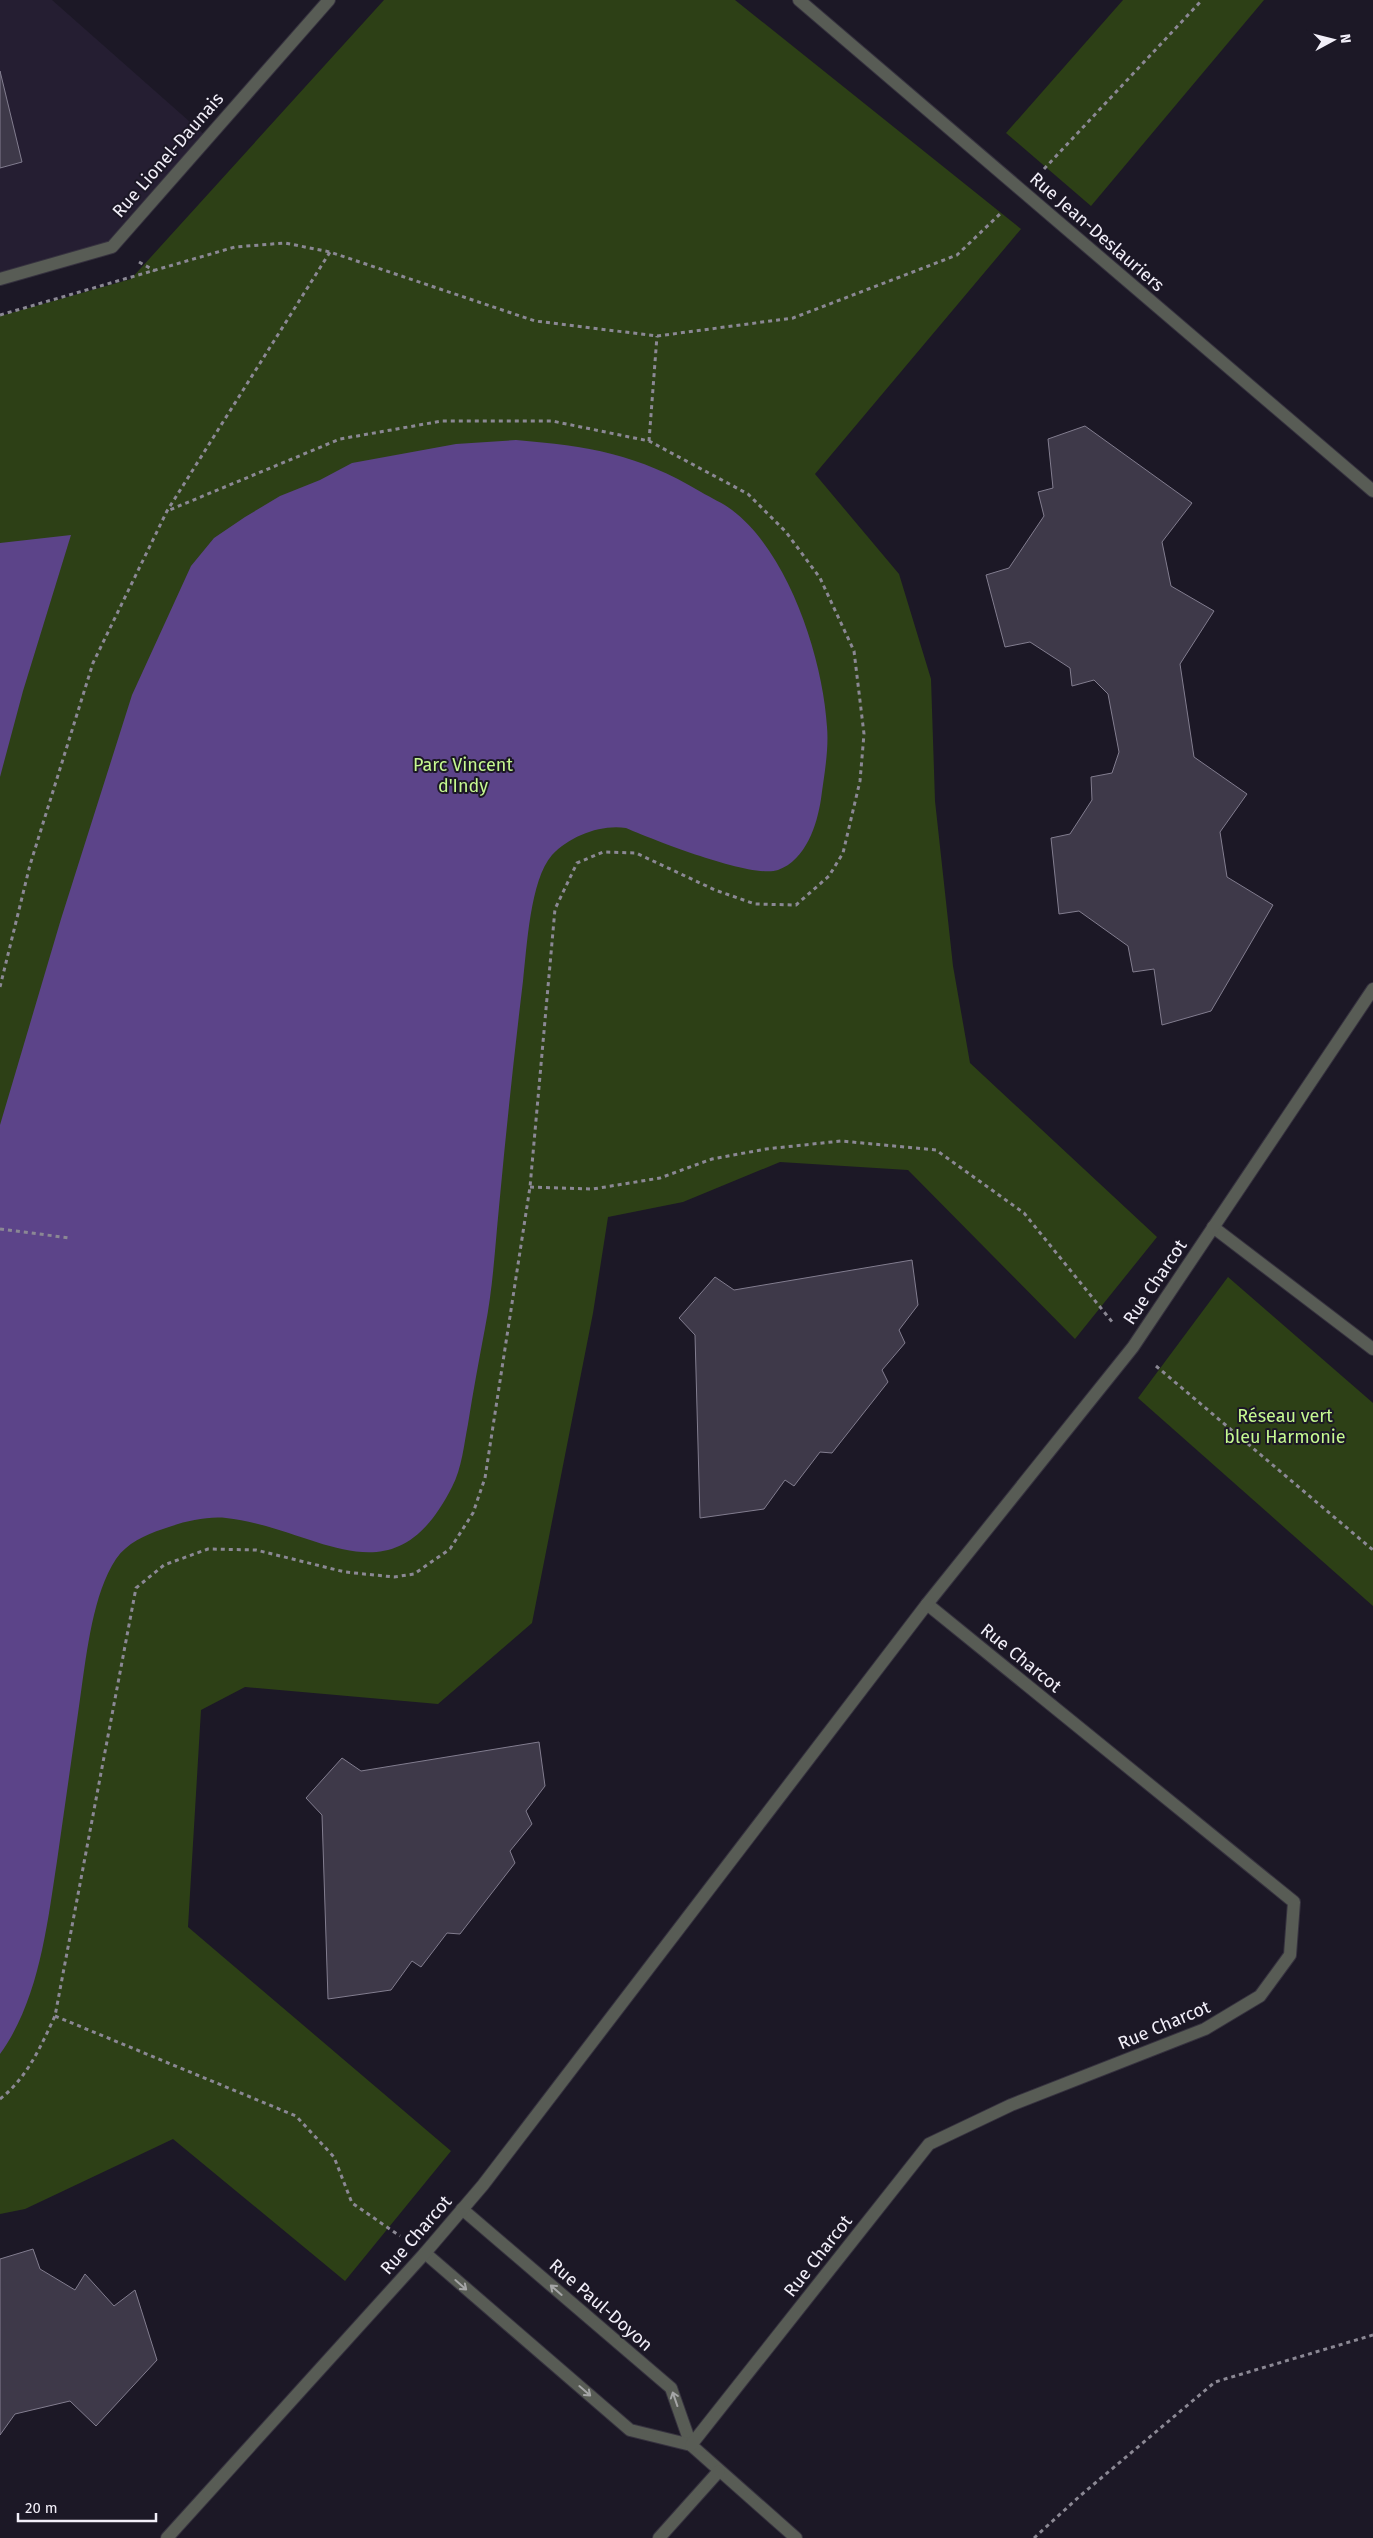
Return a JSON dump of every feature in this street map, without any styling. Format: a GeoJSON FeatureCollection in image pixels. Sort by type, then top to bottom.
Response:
{"type":"FeatureCollection","features":[{"type":"Feature","properties":{"kind":"street","name":"Rue Lionel-Daunais"},"geometry":{"type":"LineString","coordinates":[[0,279],[112,247],[329,0]]}},
{"type":"Feature","properties":{"kind":"street","name":"Rue Jean-Deslauriers"},"geometry":{"type":"LineString","coordinates":[[799,0],[1373,491]]}},
{"type":"Feature","properties":{"kind":"street","name":"Rue Charcot"},"geometry":{"type":"LineString","coordinates":[[167,2538],[462,2209],[927,1604],[1133,1347],[1373,989]]}},
{"type":"Feature","properties":{"kind":"street"},"geometry":{"type":"LineString","coordinates":[[1213,1227],[1373,1349]]}},
{"type":"Feature","properties":{"kind":"street","name":"Rue Charcot"},"geometry":{"type":"LineString","coordinates":[[691,2445],[929,2144],[1011,2105],[1205,2029],[1260,1996],[1290,1955],[1294,1902],[927,1604]]}},
{"type":"Feature","properties":{"kind":"street","name":"Rue Paul-Doyon"},"geometry":{"type":"LineString","coordinates":[[462,2209],[671,2388],[691,2445],[796,2538]]}},
{"type":"Feature","properties":{"kind":"street","name":"Rue Paul-Doyon"},"geometry":{"type":"LineString","coordinates":[[424,2253],[630,2430],[691,2445]]}},
{"type":"Feature","properties":{"kind":"street"},"geometry":{"type":"LineString","coordinates":[[660,2538],[719,2471]]}},
{"type":"Feature","properties":{"kind":"path"},"geometry":{"type":"LineString","coordinates":[[0,315],[235,247],[285,243],[330,252],[535,321],[657,336],[793,318],[957,255],[1023,191],[1202,0]]}},
{"type":"Feature","properties":{"kind":"path"},"geometry":{"type":"LineString","coordinates":[[0,988],[30,865],[93,664],[167,511],[330,252]]}},
{"type":"Feature","properties":{"kind":"path"},"geometry":{"type":"LineString","coordinates":[[649,441],[657,336]]}},
{"type":"Feature","properties":{"kind":"path"},"geometry":{"type":"LineString","coordinates":[[0,2099],[13,2089],[37,2054],[56,2016],[136,1588],[164,1565],[208,1549],[256,1550],[345,1572],[394,1577],[414,1574],[450,1549],[473,1513],[485,1478],[530,1187],[554,909],[578,863],[603,852],[636,853],[715,890],[755,904],[796,905],[829,876],[843,853],[860,781],[864,734],[854,651],[820,578],[786,532],[748,494],[649,441],[552,421],[442,421],[340,439],[167,511]]}},
{"type":"Feature","properties":{"kind":"path"},"geometry":{"type":"LineString","coordinates":[[530,1187],[593,1189],[660,1178],[712,1159],[766,1149],[841,1141],[936,1150],[1024,1214],[1133,1347],[1373,1550]]}},
{"type":"Feature","properties":{"kind":"path"},"geometry":{"type":"LineString","coordinates":[[0,1229],[70,1238]]}},
{"type":"Feature","properties":{"kind":"path"},"geometry":{"type":"LineString","coordinates":[[56,2016],[296,2116],[334,2157],[352,2203],[424,2253]]}},
{"type":"Feature","properties":{"kind":"path"},"geometry":{"type":"LineString","coordinates":[[1034,2538],[1081,2495],[1215,2382],[1373,2335]]}},
{"type":"Feature","properties":{"kind":"shaded area"},"geometry":{"type":"Polygon","coordinates":[[[0,0],[52,0],[207,137],[112,247],[0,279],[0,0]]]}},
{"type":"Feature","properties":{"kind":"shaded area"},"geometry":{"type":"Polygon","coordinates":[[[516,440],[590,449],[634,460],[678,479],[721,503],[732,510],[752,529],[770,552],[786,580],[799,609],[818,670],[824,700],[827,745],[817,820],[803,850],[788,865],[778,870],[747,869],[726,864],[626,828],[616,827],[586,833],[568,842],[552,855],[539,880],[528,933],[490,1298],[464,1448],[452,1487],[429,1523],[404,1543],[379,1552],[351,1551],[260,1524],[218,1518],[186,1522],[156,1531],[137,1540],[120,1553],[108,1573],[92,1623],[57,1861],[39,1962],[24,2010],[0,2054],[0,1125],[61,919],[132,695],[191,566],[214,538],[245,517],[280,496],[320,480],[352,463],[456,444],[516,440]]]}},
{"type":"Feature","properties":{"kind":"shaded area"},"geometry":{"type":"Polygon","coordinates":[[[71,535],[23,691],[0,777],[0,543],[71,535]]]}},
{"type":"Feature","properties":{"kind":"green space","name":"Parc Vincent d'Indy"},"geometry":{"type":"Polygon","coordinates":[[[384,0],[735,0],[1021,229],[815,474],[899,574],[931,679],[935,801],[953,966],[970,1063],[1157,1237],[1075,1339],[908,1170],[780,1162],[683,1202],[608,1217],[593,1313],[532,1623],[438,1704],[245,1687],[201,1710],[188,1927],[451,2151],[345,2281],[173,2139],[25,2209],[0,2214],[0,316],[131,279],[384,0]]]}},
{"type":"Feature","properties":{"kind":"green space"},"geometry":{"type":"Polygon","coordinates":[[[1123,0],[1264,0],[1091,206],[1006,133],[1123,0]]]}},
{"type":"Feature","properties":{"kind":"green space","name":"Réseau vert bleu Harmonie"},"geometry":{"type":"Polygon","coordinates":[[[1228,1277],[1373,1403],[1373,1606],[1138,1398],[1228,1277]]]}},
{"type":"Feature","properties":{"kind":"building"},"geometry":{"type":"Polygon","coordinates":[[[0,71],[22,162],[0,168],[0,71]]]}},
{"type":"Feature","properties":{"kind":"building"},"geometry":{"type":"Polygon","coordinates":[[[1085,426],[1192,503],[1162,542],[1171,586],[1214,611],[1180,664],[1194,757],[1247,794],[1220,832],[1227,877],[1273,905],[1211,1011],[1162,1025],[1154,969],[1133,972],[1128,946],[1079,911],[1059,914],[1051,838],[1070,834],[1092,800],[1091,777],[1112,773],[1119,752],[1108,694],[1094,680],[1072,686],[1070,668],[1030,642],[1005,647],[986,575],[1009,568],[1044,516],[1038,492],[1053,488],[1048,439],[1085,426]]]}},
{"type":"Feature","properties":{"kind":"building"},"geometry":{"type":"Polygon","coordinates":[[[912,1260],[918,1305],[899,1330],[905,1343],[882,1370],[888,1382],[832,1453],[820,1452],[794,1486],[785,1480],[764,1509],[700,1518],[695,1335],[679,1318],[715,1277],[734,1290],[912,1260]]]}},
{"type":"Feature","properties":{"kind":"building"},"geometry":{"type":"Polygon","coordinates":[[[539,1742],[545,1786],[526,1811],[532,1824],[510,1851],[515,1863],[460,1934],[447,1933],[421,1967],[412,1961],[391,1990],[328,1999],[322,1815],[306,1798],[342,1758],[361,1771],[539,1742]]]}},
{"type":"Feature","properties":{"kind":"building"},"geometry":{"type":"Polygon","coordinates":[[[33,2249],[40,2269],[75,2290],[85,2274],[114,2306],[135,2290],[157,2360],[96,2426],[70,2401],[15,2414],[0,2435],[0,2259],[33,2249]]]}}]}
